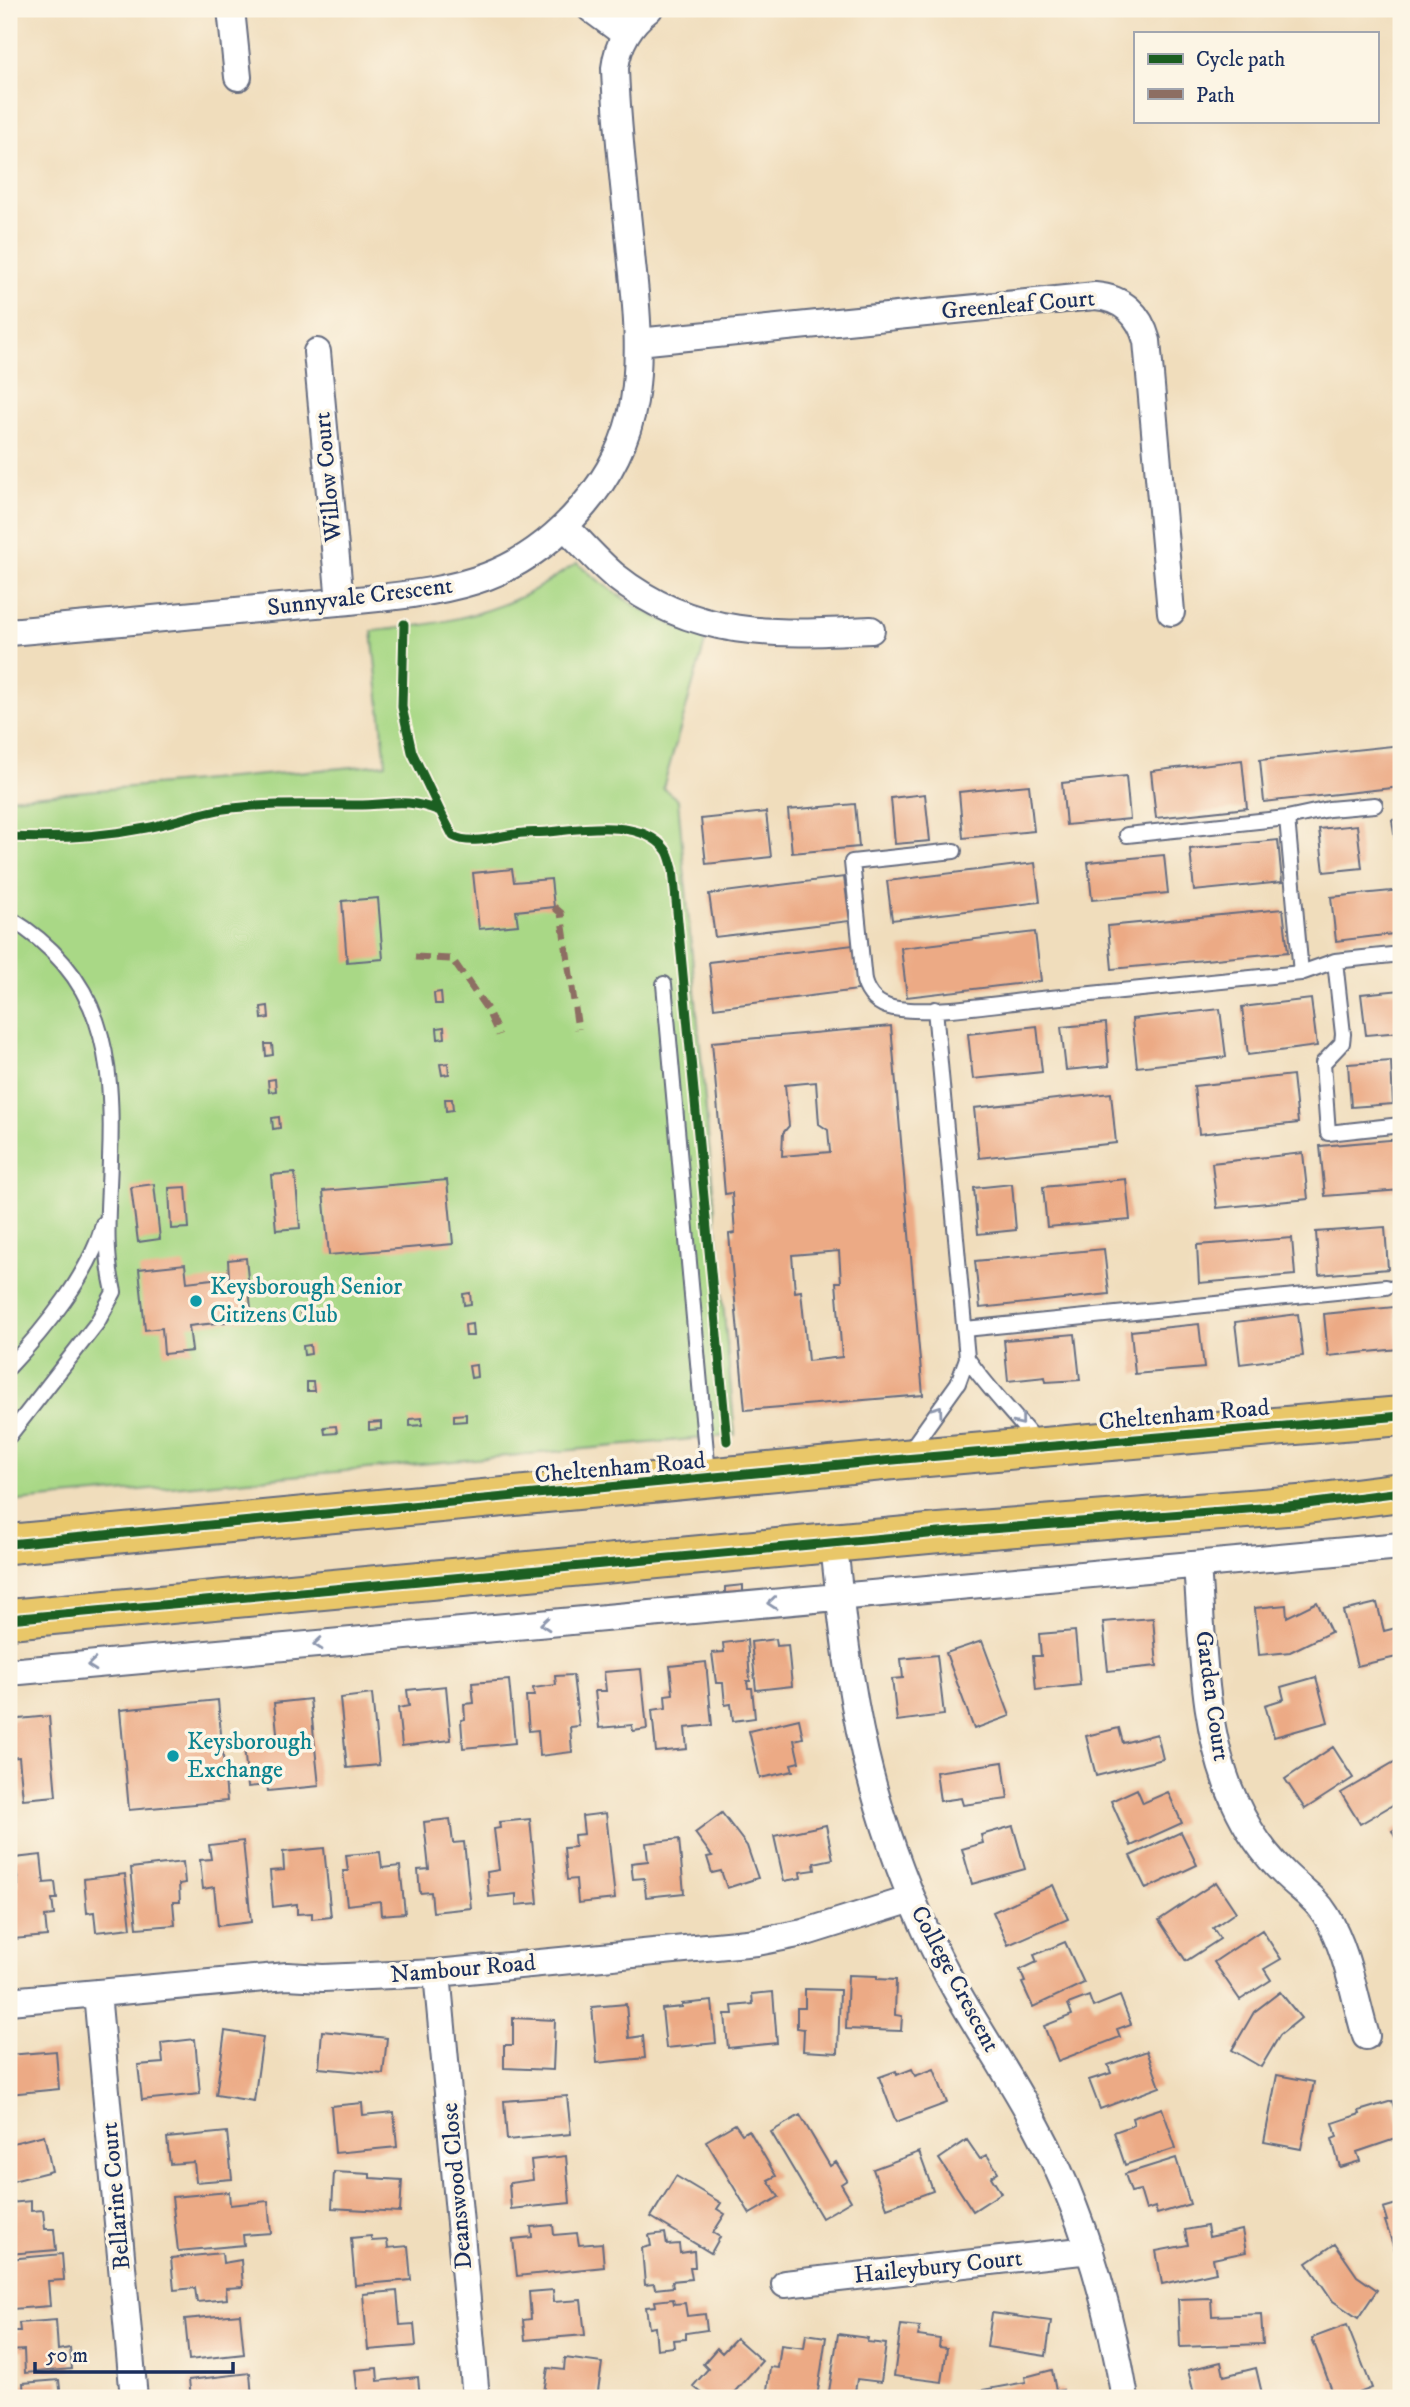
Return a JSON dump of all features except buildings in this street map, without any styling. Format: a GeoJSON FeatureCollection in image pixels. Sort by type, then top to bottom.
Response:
{"type":"FeatureCollection","features":[{"type":"Feature","properties":{"kind":"main road","name":"Cheltenham Road"},"geometry":{"type":"LineString","coordinates":[[9,1544],[904,1459],[1401,1416]]}},
{"type":"Feature","properties":{"kind":"main road"},"geometry":{"type":"LineString","coordinates":[[9,1619],[939,1533],[1299,1505],[1401,1492]]}},
{"type":"Feature","properties":{"kind":"street"},"geometry":{"type":"LineString","coordinates":[[231,9],[238,77]]}},
{"type":"Feature","properties":{"kind":"street"},"geometry":{"type":"LineString","coordinates":[[591,9],[625,34]]}},
{"type":"Feature","properties":{"kind":"street","name":"Sunnyvale Crescent"},"geometry":{"type":"LineString","coordinates":[[9,625],[340,602],[447,590],[507,569],[538,550],[565,527],[608,473],[629,424],[634,402],[638,342],[616,90],[617,53],[625,34],[649,9]]}},
{"type":"Feature","properties":{"kind":"street","name":"Greenleaf Court"},"geometry":{"type":"LineString","coordinates":[[638,342],[1095,296],[1118,302],[1138,318],[1147,341],[1171,612]]}},
{"type":"Feature","properties":{"kind":"street","name":"Willow Court"},"geometry":{"type":"LineString","coordinates":[[317,352],[340,602]]}},
{"type":"Feature","properties":{"kind":"street"},"geometry":{"type":"LineString","coordinates":[[565,527],[614,575],[641,594],[676,611],[721,627],[796,634],[871,629]]}},
{"type":"Feature","properties":{"kind":"street","name":"College Crescent"},"geometry":{"type":"LineString","coordinates":[[834,1544],[854,1701],[865,1755],[893,1850],[941,1963],[1038,2128],[1061,2176],[1090,2250],[1113,2331],[1125,2398]]}},
{"type":"Feature","properties":{"kind":"street"},"geometry":{"type":"LineString","coordinates":[[9,1672],[1401,1546]]}},
{"type":"Feature","properties":{"kind":"street","name":"Garden Court"},"geometry":{"type":"LineString","coordinates":[[1197,1565],[1211,1724],[1225,1781],[1235,1804],[1264,1852],[1304,1889],[1325,1914],[1340,1942],[1366,2036]]}},
{"type":"Feature","properties":{"kind":"street","name":"Nambour Road"},"geometry":{"type":"LineString","coordinates":[[9,2001],[287,1976],[324,1978],[437,1973],[757,1942],[803,1933],[912,1899]]}},
{"type":"Feature","properties":{"kind":"street","name":"Deanswood Close"},"geometry":{"type":"LineString","coordinates":[[437,1973],[476,2398]]}},
{"type":"Feature","properties":{"kind":"street","name":"Bellarine Court"},"geometry":{"type":"LineString","coordinates":[[97,1993],[134,2398]]}},
{"type":"Feature","properties":{"kind":"street","name":"Haileybury Court"},"geometry":{"type":"LineString","coordinates":[[786,2284],[1090,2250]]}},
{"type":"Feature","properties":{"kind":"lane"},"geometry":{"type":"LineString","coordinates":[[1127,835],[1287,818],[1375,805]]}},
{"type":"Feature","properties":{"kind":"lane"},"geometry":{"type":"LineString","coordinates":[[1287,818],[1301,973]]}},
{"type":"Feature","properties":{"kind":"lane"},"geometry":{"type":"LineString","coordinates":[[954,851],[852,862],[866,988],[877,1002],[885,1006],[896,1009],[934,1009],[1301,973],[1335,961],[1401,954]]}},
{"type":"Feature","properties":{"kind":"lane"},"geometry":{"type":"LineString","coordinates":[[9,918],[36,936],[75,979],[92,1006],[102,1035],[107,1058],[110,1131],[106,1214],[108,1268],[114,1292],[97,1323],[9,1436]]}},
{"type":"Feature","properties":{"kind":"lane"},"geometry":{"type":"LineString","coordinates":[[1335,961],[1343,1034],[1342,1043],[1324,1063],[1328,1133],[1401,1125]]}},
{"type":"Feature","properties":{"kind":"lane"},"geometry":{"type":"LineString","coordinates":[[664,984],[708,1479]]}},
{"type":"Feature","properties":{"kind":"lane"},"geometry":{"type":"LineString","coordinates":[[904,1459],[958,1383],[967,1358],[934,1009]]}},
{"type":"Feature","properties":{"kind":"lane"},"geometry":{"type":"LineString","coordinates":[[9,1367],[49,1321],[72,1287],[93,1251],[106,1214]]}},
{"type":"Feature","properties":{"kind":"lane"},"geometry":{"type":"LineString","coordinates":[[965,1329],[1386,1287]]}},
{"type":"Feature","properties":{"kind":"lane"},"geometry":{"type":"LineString","coordinates":[[967,1358],[984,1384],[1015,1415],[1041,1447]]}},
{"type":"Feature","properties":{"kind":"green space"},"geometry":{"type":"Polygon","coordinates":[[[577,563],[608,588],[638,607],[706,639],[663,788],[678,800],[735,1435],[9,1502],[9,798],[386,764],[372,631],[430,624],[485,611],[528,593],[577,563]]]}},
{"type":"Feature","properties":{"kind":"marked path"},"geometry":{"type":"LineString","coordinates":[[554,907],[561,913],[578,1029]]}},
{"type":"Feature","properties":{"kind":"marked path"},"geometry":{"type":"LineString","coordinates":[[415,957],[452,959],[487,1009],[499,1035]]}},
{"type":"Feature","properties":{"kind":"cycle path"},"geometry":{"type":"LineString","coordinates":[[404,624],[402,707],[412,752],[440,811]]}},
{"type":"Feature","properties":{"kind":"cycle path"},"geometry":{"type":"LineString","coordinates":[[9,837],[112,833],[241,807],[398,803],[416,804],[440,811],[453,836],[460,839],[610,828],[627,829],[655,840],[667,852],[673,869],[727,1441]]}},
{"type":"Feature","properties":{"kind":"cycle path"},"geometry":{"type":"LineString","coordinates":[[9,1544],[904,1459],[1401,1416]]}},
{"type":"Feature","properties":{"kind":"cycle path"},"geometry":{"type":"LineString","coordinates":[[9,1619],[939,1533],[1299,1505],[1401,1492]]}},
{"type":"Feature","properties":{"kind":"place","name":"Keysborough Senior Citizens Club"},"geometry":{"type":"Point","coordinates":[196,1301]}},
{"type":"Feature","properties":{"kind":"place","name":"Keysborough Exchange"},"geometry":{"type":"Point","coordinates":[173,1756]}}]}
